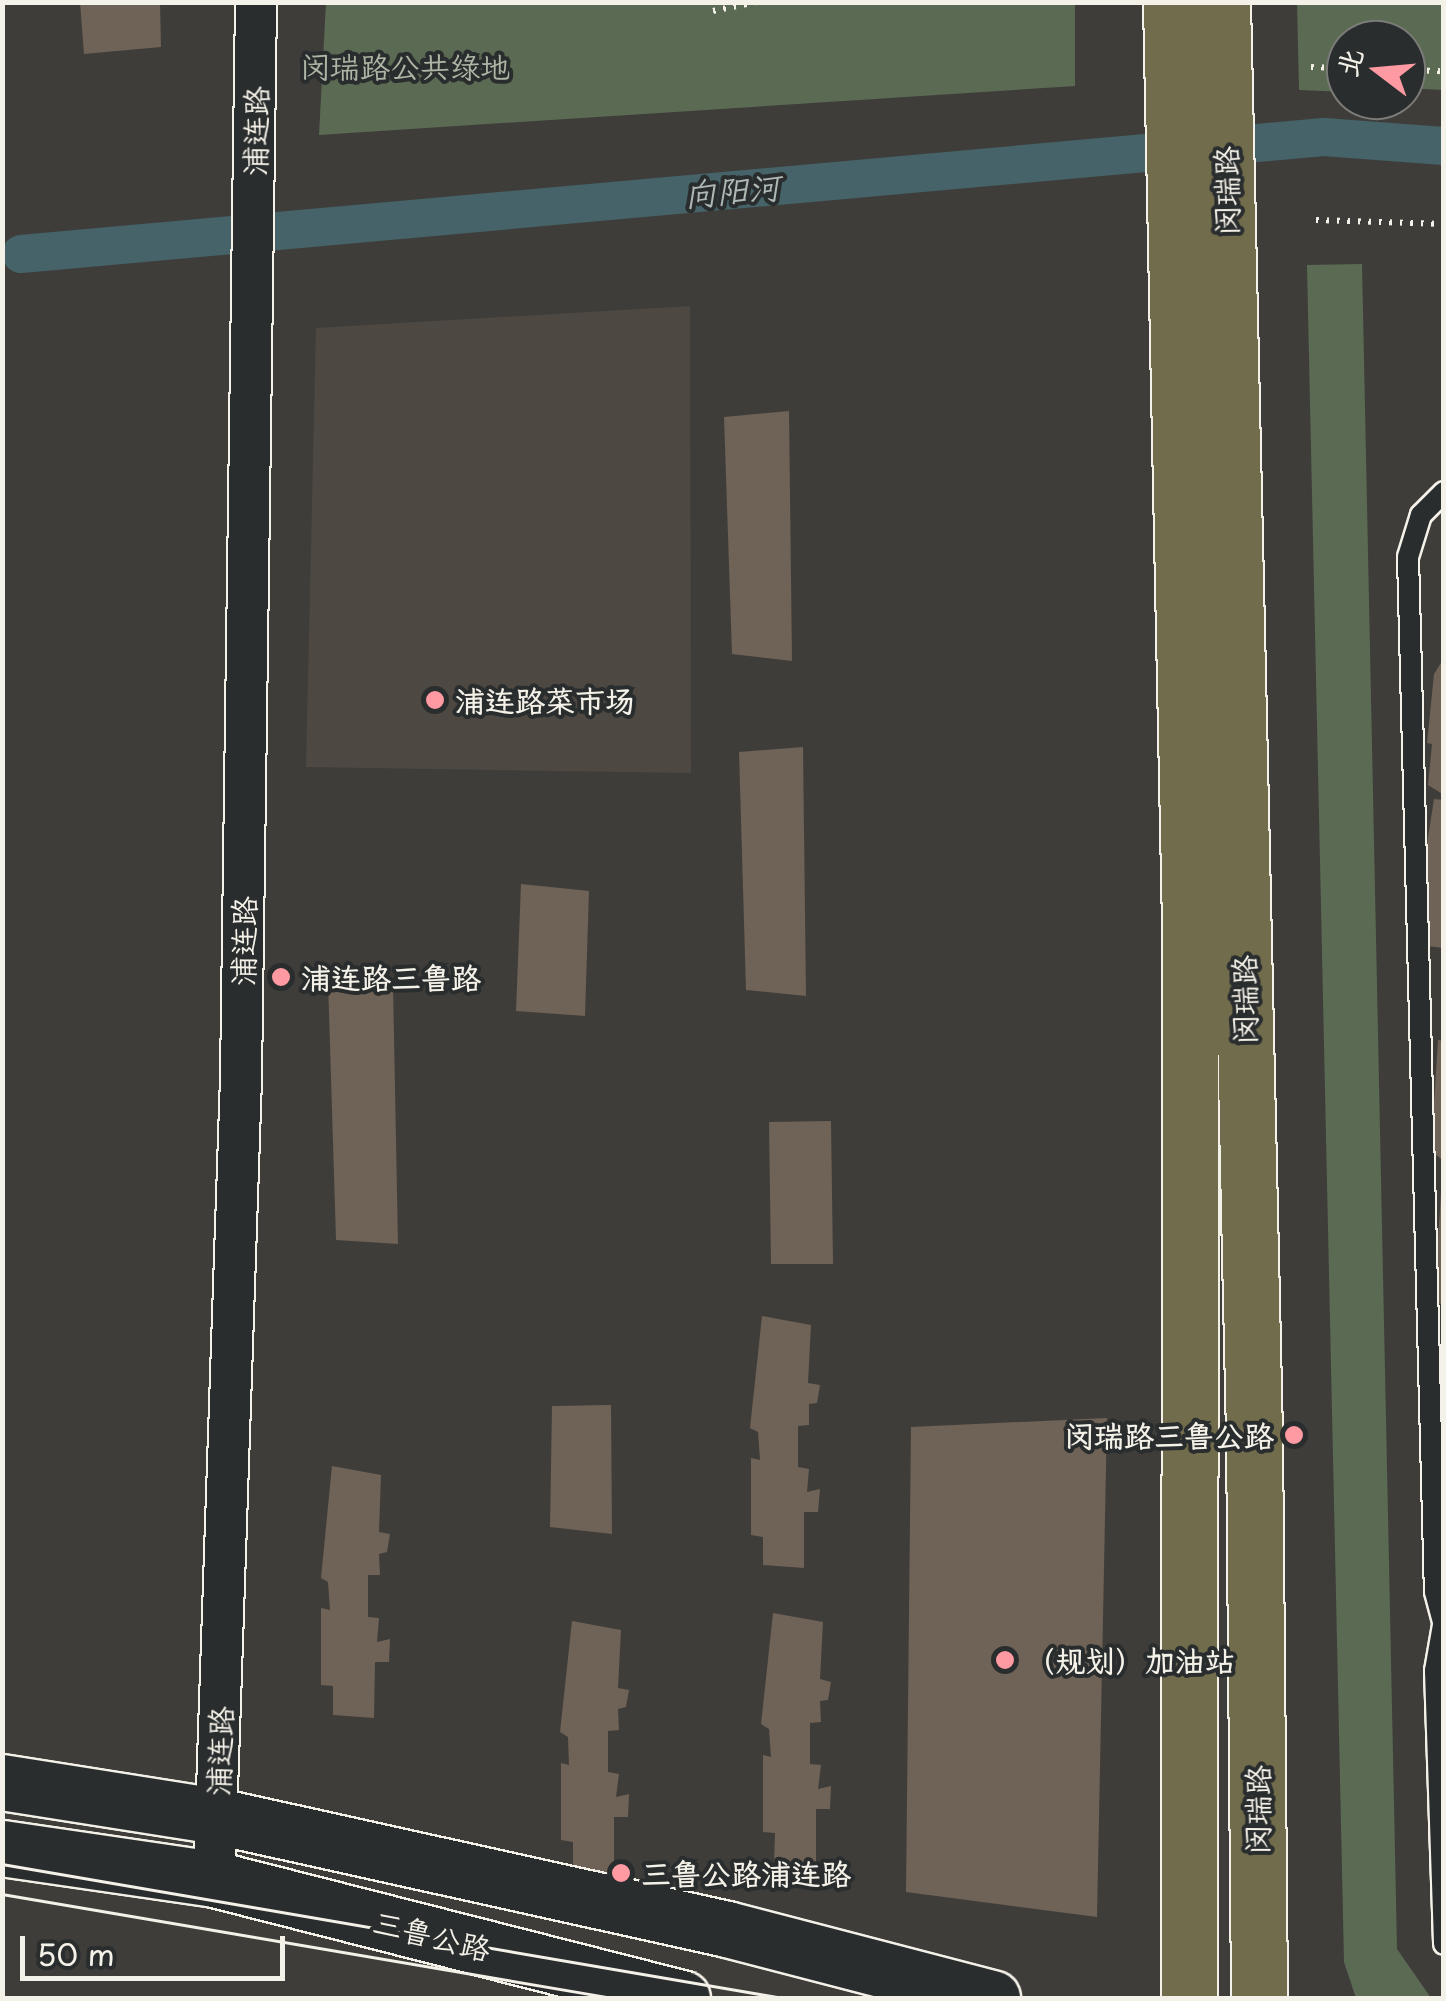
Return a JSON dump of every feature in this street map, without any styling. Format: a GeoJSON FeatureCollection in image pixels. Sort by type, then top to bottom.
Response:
{"type":"FeatureCollection","features":[{"type":"Feature","properties":{"kind":"main road","name":"闵瑞路"},"geometry":{"type":"LineString","coordinates":[[1170,2],[1198,72],[1254,1434],[1259,1998]]}},
{"type":"Feature","properties":{"kind":"main road","name":"闵瑞路"},"geometry":{"type":"LineString","coordinates":[[1198,72],[1222,2]]}},
{"type":"Feature","properties":{"kind":"main road","name":"闵瑞路"},"geometry":{"type":"LineString","coordinates":[[1189,1998],[1190,921],[1202,229]]}},
{"type":"Feature","properties":{"kind":"main road"},"geometry":{"type":"LineString","coordinates":[[2,1782],[217,1816],[727,1929],[992,1998]]}},
{"type":"Feature","properties":{"kind":"main road","name":"三鲁公路"},"geometry":{"type":"LineString","coordinates":[[2,1848],[214,1879],[682,1998]]}},
{"type":"Feature","properties":{"kind":"street","name":"浦连路"},"geometry":{"type":"LineString","coordinates":[[214,1879],[241,1076],[256,2]]}},
{"type":"Feature","properties":{"kind":"lane"},"geometry":{"type":"LineString","coordinates":[[1444,492],[1421,514],[1408,558],[1435,1592],[1443,1626],[1434,1671],[1444,1944]]}},
{"type":"Feature","properties":{"kind":"path"},"geometry":{"type":"LineString","coordinates":[[712,2],[713,11],[756,2]]}},
{"type":"Feature","properties":{"kind":"path"},"geometry":{"type":"LineString","coordinates":[[1311,67],[1326,67]]}},
{"type":"Feature","properties":{"kind":"path"},"geometry":{"type":"LineString","coordinates":[[1316,220],[1444,224]]}},
{"type":"Feature","properties":{"kind":"shaded area"},"geometry":{"type":"Polygon","coordinates":[[[690,306],[691,773],[306,767],[316,328],[690,306]]]}},
{"type":"Feature","properties":{"kind":"green space","name":"闵瑞路公共绿地"},"geometry":{"type":"Polygon","coordinates":[[[326,3],[1075,3],[1075,86],[319,135],[326,3]]]}},
{"type":"Feature","properties":{"kind":"green space"},"geometry":{"type":"Polygon","coordinates":[[[1297,3],[1443,3],[1443,90],[1426,89],[1426,20],[1326,20],[1326,91],[1299,90],[1297,3]]]}},
{"type":"Feature","properties":{"kind":"green space"},"geometry":{"type":"Polygon","coordinates":[[[1362,264],[1397,1949],[1431,1998],[1356,1998],[1344,1962],[1307,265],[1362,264]]]}},
{"type":"Feature","properties":{"kind":"building"},"geometry":{"type":"Polygon","coordinates":[[[80,2],[160,2],[161,47],[84,54],[80,2]]]}},
{"type":"Feature","properties":{"kind":"building"},"geometry":{"type":"Polygon","coordinates":[[[789,411],[792,661],[732,654],[724,417],[789,411]]]}},
{"type":"Feature","properties":{"kind":"building"},"geometry":{"type":"Polygon","coordinates":[[[1444,658],[1444,795],[1428,785],[1432,744],[1427,743],[1434,674],[1444,658]]]}},
{"type":"Feature","properties":{"kind":"building"},"geometry":{"type":"Polygon","coordinates":[[[803,747],[806,996],[746,990],[739,752],[803,747]]]}},
{"type":"Feature","properties":{"kind":"building"},"geometry":{"type":"Polygon","coordinates":[[[1434,799],[1444,800],[1444,948],[1427,946],[1419,895],[1434,799]]]}},
{"type":"Feature","properties":{"kind":"building"},"geometry":{"type":"Polygon","coordinates":[[[521,884],[589,891],[585,1016],[516,1011],[521,884]]]}},
{"type":"Feature","properties":{"kind":"building"},"geometry":{"type":"Polygon","coordinates":[[[328,980],[393,984],[398,1244],[336,1240],[328,980]]]}},
{"type":"Feature","properties":{"kind":"building"},"geometry":{"type":"Polygon","coordinates":[[[1438,1040],[1444,1041],[1444,1161],[1431,1151],[1438,1040]]]}},
{"type":"Feature","properties":{"kind":"building"},"geometry":{"type":"Polygon","coordinates":[[[831,1121],[833,1264],[771,1264],[769,1122],[831,1121]]]}},
{"type":"Feature","properties":{"kind":"building"},"geometry":{"type":"Polygon","coordinates":[[[1444,1193],[1444,1304],[1434,1303],[1444,1193]]]}},
{"type":"Feature","properties":{"kind":"building"},"geometry":{"type":"Polygon","coordinates":[[[762,1316],[811,1325],[808,1383],[820,1385],[817,1403],[809,1404],[809,1425],[798,1426],[798,1467],[809,1469],[807,1492],[820,1489],[818,1512],[804,1512],[804,1568],[763,1565],[763,1537],[751,1535],[751,1458],[760,1460],[758,1432],[750,1428],[762,1316]]]}},
{"type":"Feature","properties":{"kind":"building"},"geometry":{"type":"Polygon","coordinates":[[[611,1405],[612,1534],[550,1527],[552,1406],[611,1405]]]}},
{"type":"Feature","properties":{"kind":"building","name":"（规划）加油站"},"geometry":{"type":"Polygon","coordinates":[[[1107,1418],[1097,1917],[906,1892],[911,1427],[1107,1418]]]}},
{"type":"Feature","properties":{"kind":"building"},"geometry":{"type":"Polygon","coordinates":[[[332,1466],[381,1475],[379,1532],[390,1534],[387,1552],[379,1554],[380,1575],[368,1575],[368,1617],[379,1618],[377,1642],[390,1639],[389,1662],[375,1662],[374,1718],[333,1715],[333,1686],[321,1685],[321,1608],[330,1610],[328,1582],[321,1578],[332,1466]]]}},
{"type":"Feature","properties":{"kind":"building"},"geometry":{"type":"Polygon","coordinates":[[[773,1613],[823,1622],[820,1679],[831,1682],[828,1700],[820,1701],[821,1722],[810,1723],[810,1764],[821,1765],[818,1789],[831,1786],[830,1809],[816,1809],[816,1865],[774,1862],[775,1833],[763,1832],[763,1755],[771,1757],[769,1729],[761,1724],[773,1613]]]}},
{"type":"Feature","properties":{"kind":"building"},"geometry":{"type":"Polygon","coordinates":[[[572,1621],[621,1630],[618,1688],[629,1690],[626,1707],[618,1709],[619,1730],[608,1731],[608,1772],[619,1774],[616,1797],[629,1794],[628,1817],[614,1817],[614,1873],[573,1870],[573,1842],[561,1840],[561,1763],[569,1765],[568,1737],[560,1732],[572,1621]]]}},
{"type":"Feature","properties":{"kind":"waterway","name":"向阳河"},"geometry":{"type":"LineString","coordinates":[[21,254],[1324,137],[1444,146]]}},
{"type":"Feature","properties":{"kind":"waterway"},"geometry":{"type":"LineString","coordinates":[[2,255],[21,254]]}},
{"type":"Feature","properties":{"kind":"tram line"},"geometry":{"type":"LineString","coordinates":[[2,1864],[783,1998]]}},
{"type":"Feature","properties":{"kind":"tram line"},"geometry":{"type":"LineString","coordinates":[[2,1894],[613,1998]]}},
{"type":"Feature","properties":{"kind":"place","name":"浦连路菜市场"},"geometry":{"type":"Point","coordinates":[435,700]}},
{"type":"Feature","properties":{"kind":"place","name":"浦连路三鲁路"},"geometry":{"type":"Point","coordinates":[281,977]}},
{"type":"Feature","properties":{"kind":"place","name":"闵瑞路三鲁公路"},"geometry":{"type":"Point","coordinates":[1294,1435]}},
{"type":"Feature","properties":{"kind":"place","name":"（规划）加油站"},"geometry":{"type":"Point","coordinates":[1005,1660]}},
{"type":"Feature","properties":{"kind":"place","name":"三鲁公路浦连路"},"geometry":{"type":"Point","coordinates":[621,1873]}}]}
